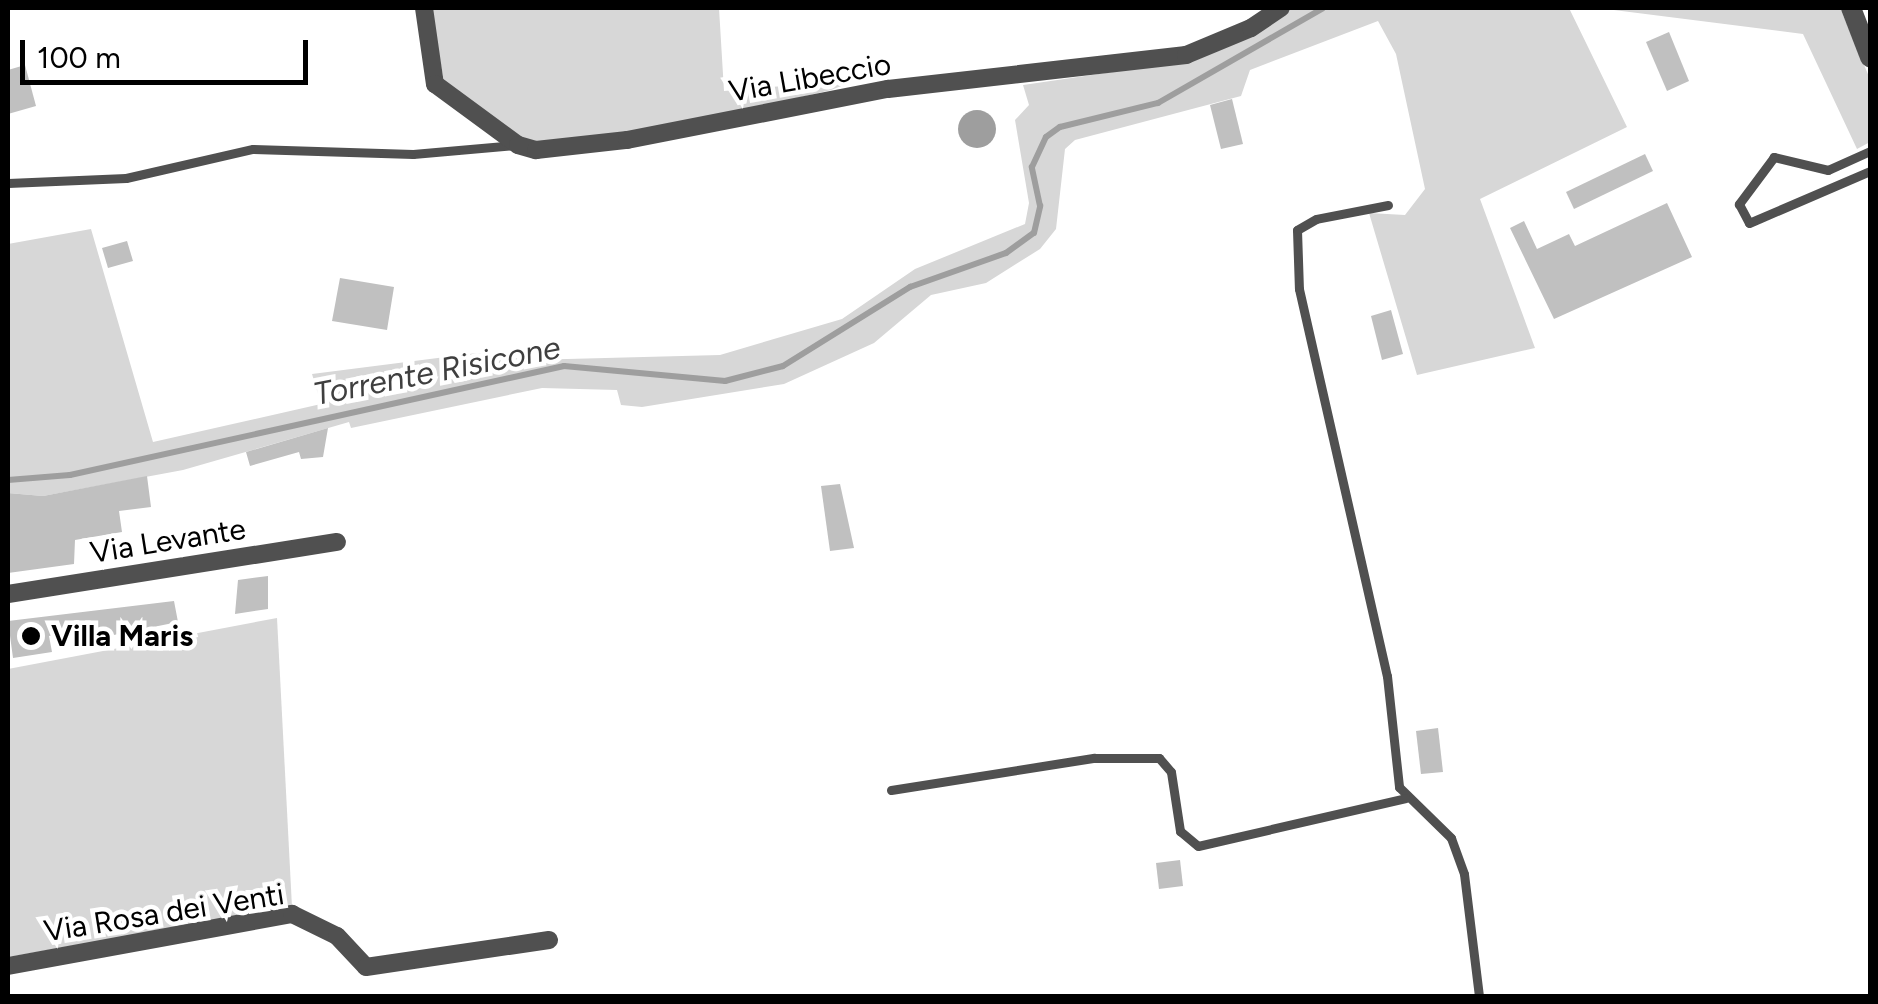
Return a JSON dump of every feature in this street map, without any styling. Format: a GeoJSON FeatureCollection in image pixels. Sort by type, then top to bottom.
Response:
{"type":"FeatureCollection","features":[{"type":"Feature","properties":{"kind":"street"},"geometry":{"type":"LineString","coordinates":[[424,8],[435,84],[518,145]]}},
{"type":"Feature","properties":{"kind":"street","name":"Via Libeccio"},"geometry":{"type":"LineString","coordinates":[[518,145],[554,150],[627,140],[888,89],[1186,54],[1251,28],[1281,8]]}},
{"type":"Feature","properties":{"kind":"street"},"geometry":{"type":"LineString","coordinates":[[1851,8],[1870,57]]}},
{"type":"Feature","properties":{"kind":"street","name":"Via Levante"},"geometry":{"type":"LineString","coordinates":[[8,594],[338,542]]}},
{"type":"Feature","properties":{"kind":"street","name":"Via Rosa dei Venti"},"geometry":{"type":"LineString","coordinates":[[8,966],[292,914],[338,936],[366,968],[548,940]]}},
{"type":"Feature","properties":{"kind":"lane"},"geometry":{"type":"LineString","coordinates":[[8,184],[126,178],[253,149],[413,154],[518,145]]}},
{"type":"Feature","properties":{"kind":"lane"},"geometry":{"type":"LineString","coordinates":[[1870,150],[1828,170],[1774,157],[1739,204],[1749,223],[1870,172]]}},
{"type":"Feature","properties":{"kind":"lane"},"geometry":{"type":"LineString","coordinates":[[1388,204],[1316,220],[1297,230],[1294,245],[1387,676],[1399,786],[1406,798],[1439,822],[1464,874],[1480,996]]}},
{"type":"Feature","properties":{"kind":"lane"},"geometry":{"type":"LineString","coordinates":[[891,790],[1094,758],[1159,758],[1171,772],[1180,831],[1198,846],[1406,798]]}},
{"type":"Feature","properties":{"kind":"shaded area"},"geometry":{"type":"Polygon","coordinates":[[[431,8],[719,8],[724,91],[843,81],[863,74],[876,58],[867,76],[831,90],[708,119],[576,141],[525,142],[444,82],[431,8]]]}},
{"type":"Feature","properties":{"kind":"shaded area"},"geometry":{"type":"Polygon","coordinates":[[[1293,8],[1569,8],[1627,127],[1480,199],[1535,348],[1417,375],[1369,213],[1405,215],[1425,189],[1396,54],[1378,21],[1250,70],[1241,96],[1075,140],[1065,149],[1056,229],[1040,249],[986,283],[931,295],[874,343],[784,384],[642,407],[621,405],[617,390],[542,388],[351,428],[349,422],[183,470],[43,496],[8,493],[8,244],[91,229],[153,442],[321,404],[312,374],[477,353],[529,360],[720,355],[842,319],[915,269],[1025,224],[1029,203],[1015,120],[1029,105],[1023,85],[1188,61],[1293,8]]]}},
{"type":"Feature","properties":{"kind":"shaded area"},"geometry":{"type":"Polygon","coordinates":[[[1598,8],[1840,8],[1870,79],[1870,142],[1857,149],[1803,34],[1598,8]]]}},
{"type":"Feature","properties":{"kind":"shaded area"},"geometry":{"type":"Polygon","coordinates":[[[977,110],[991,115],[996,129],[991,143],[977,148],[963,143],[958,129],[963,115],[977,110]]]}},
{"type":"Feature","properties":{"kind":"shaded area"},"geometry":{"type":"Polygon","coordinates":[[[277,618],[292,907],[8,957],[8,669],[277,618]]]}},
{"type":"Feature","properties":{"kind":"building"},"geometry":{"type":"Polygon","coordinates":[[[1669,32],[1689,81],[1667,91],[1646,42],[1669,32]]]}},
{"type":"Feature","properties":{"kind":"building"},"geometry":{"type":"Polygon","coordinates":[[[25,65],[36,106],[8,114],[8,70],[25,65]]]}},
{"type":"Feature","properties":{"kind":"building"},"geometry":{"type":"Polygon","coordinates":[[[1232,99],[1243,144],[1221,149],[1210,105],[1232,99]]]}},
{"type":"Feature","properties":{"kind":"building"},"geometry":{"type":"Polygon","coordinates":[[[1645,154],[1653,171],[1574,209],[1566,192],[1645,154]]]}},
{"type":"Feature","properties":{"kind":"building"},"geometry":{"type":"Polygon","coordinates":[[[1667,203],[1692,257],[1554,319],[1510,228],[1524,221],[1537,249],[1569,234],[1575,246],[1667,203]]]}},
{"type":"Feature","properties":{"kind":"building"},"geometry":{"type":"Polygon","coordinates":[[[127,241],[133,261],[108,268],[102,248],[127,241]]]}},
{"type":"Feature","properties":{"kind":"building"},"geometry":{"type":"Polygon","coordinates":[[[340,278],[394,287],[387,330],[332,321],[340,278]]]}},
{"type":"Feature","properties":{"kind":"building"},"geometry":{"type":"Polygon","coordinates":[[[1391,310],[1403,354],[1382,360],[1371,316],[1391,310]]]}},
{"type":"Feature","properties":{"kind":"building"},"geometry":{"type":"Polygon","coordinates":[[[328,428],[323,457],[301,459],[299,452],[250,466],[246,452],[328,428]]]}},
{"type":"Feature","properties":{"kind":"building"},"geometry":{"type":"Polygon","coordinates":[[[147,476],[151,507],[119,511],[122,532],[75,540],[74,564],[8,573],[8,493],[43,496],[147,476]]]}},
{"type":"Feature","properties":{"kind":"building"},"geometry":{"type":"Polygon","coordinates":[[[840,484],[854,548],[830,551],[821,486],[840,484]]]}},
{"type":"Feature","properties":{"kind":"building"},"geometry":{"type":"Polygon","coordinates":[[[268,576],[268,609],[235,614],[238,580],[268,576]]]}},
{"type":"Feature","properties":{"kind":"building"},"geometry":{"type":"Polygon","coordinates":[[[174,601],[178,622],[84,641],[82,630],[49,636],[52,652],[13,658],[8,621],[174,601]]]}},
{"type":"Feature","properties":{"kind":"building"},"geometry":{"type":"Polygon","coordinates":[[[1438,728],[1443,772],[1421,774],[1416,731],[1438,728]]]}},
{"type":"Feature","properties":{"kind":"building"},"geometry":{"type":"Polygon","coordinates":[[[1180,860],[1183,886],[1159,889],[1156,863],[1180,860]]]}},
{"type":"Feature","properties":{"kind":"waterway","name":"Torrente Risicone"},"geometry":{"type":"LineString","coordinates":[[8,480],[70,475],[564,366],[725,381],[783,366],[910,287],[1006,253],[1034,233],[1040,206],[1032,167],[1046,137],[1060,127],[1158,103],[1323,8]]}},
{"type":"Feature","properties":{"kind":"place","name":"Villa Maris"},"geometry":{"type":"Point","coordinates":[31,636]}}]}
